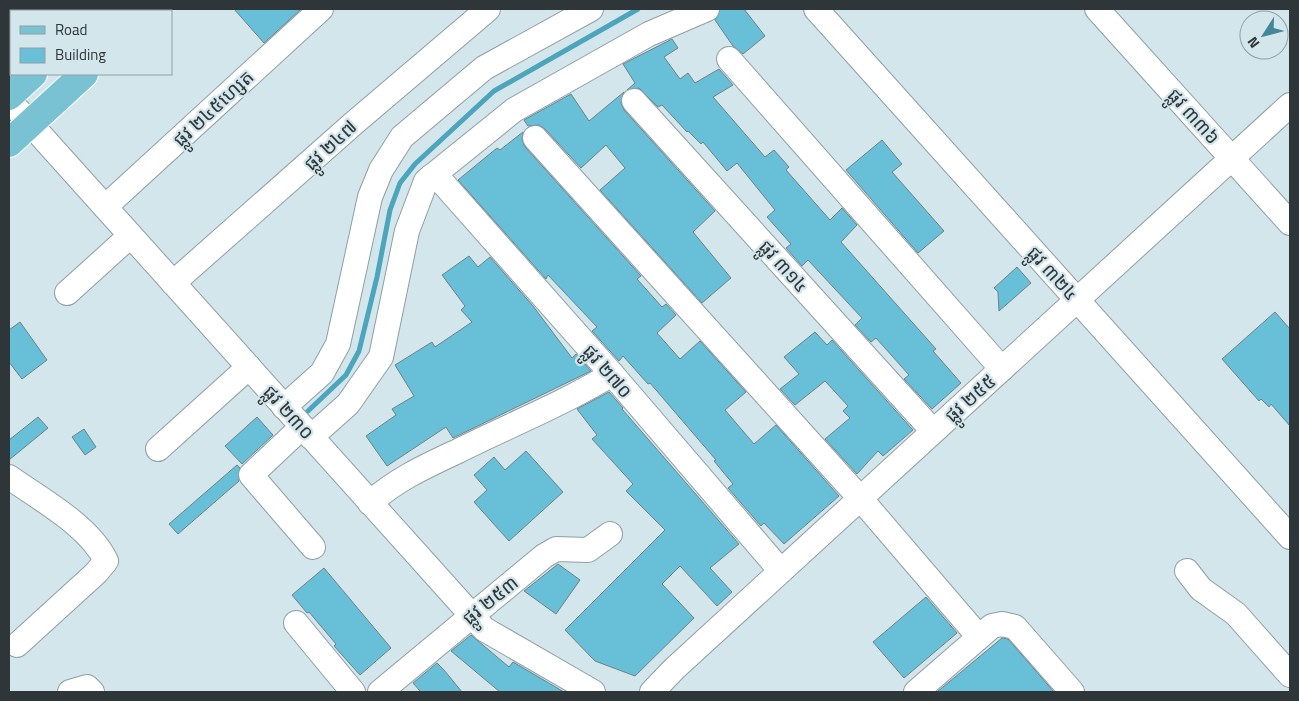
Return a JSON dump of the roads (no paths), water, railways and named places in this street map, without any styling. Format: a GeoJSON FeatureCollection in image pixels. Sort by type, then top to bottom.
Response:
{"type":"FeatureCollection","features":[{"type":"Feature","properties":{"kind":"main road"},"geometry":{"type":"LineString","coordinates":[[9,96],[32,75]]}},
{"type":"Feature","properties":{"kind":"main road"},"geometry":{"type":"LineString","coordinates":[[9,143],[83,75]]}},
{"type":"Feature","properties":{"kind":"street","name":"ផ្លូវ ២៤៥ហ្សេត"},"geometry":{"type":"LineString","coordinates":[[105,207],[321,9]]}},
{"type":"Feature","properties":{"kind":"street","name":"ផ្លូវ ២៤៧"},"geometry":{"type":"LineString","coordinates":[[173,284],[361,116],[488,9]]}},
{"type":"Feature","properties":{"kind":"street"},"geometry":{"type":"LineString","coordinates":[[284,407],[322,373],[338,344],[370,197],[381,170],[402,138],[484,68],[592,9]]}},
{"type":"Feature","properties":{"kind":"street"},"geometry":{"type":"LineString","coordinates":[[313,547],[251,475],[307,432],[348,404],[381,357],[407,231],[426,181],[514,110],[649,34],[707,9]]}},
{"type":"Feature","properties":{"kind":"street","name":"ផ្លូវ ៣២៤"},"geometry":{"type":"LineString","coordinates":[[816,9],[1290,537]]}},
{"type":"Feature","properties":{"kind":"street","name":"ផ្លូវ ៣៣៦"},"geometry":{"type":"LineString","coordinates":[[1097,9],[1290,223]]}},
{"type":"Feature","properties":{"kind":"street"},"geometry":{"type":"LineString","coordinates":[[730,58],[1002,369]]}},
{"type":"Feature","properties":{"kind":"street","name":"ផ្លូវ ២៣០"},"geometry":{"type":"LineString","coordinates":[[9,100],[484,629],[593,692]]}},
{"type":"Feature","properties":{"kind":"street","name":"ផ្លូវ ៣១៤"},"geometry":{"type":"LineString","coordinates":[[634,101],[934,431]]}},
{"type":"Feature","properties":{"kind":"street","name":"ផ្លូវ ២៥៥"},"geometry":{"type":"LineString","coordinates":[[652,692],[674,669],[859,497],[934,431],[1290,105]]}},
{"type":"Feature","properties":{"kind":"street"},"geometry":{"type":"LineString","coordinates":[[535,138],[859,497],[979,637]]}},
{"type":"Feature","properties":{"kind":"street","name":"ផ្លូវ ២៧០"},"geometry":{"type":"LineString","coordinates":[[432,176],[442,182],[612,374],[780,570]]}},
{"type":"Feature","properties":{"kind":"street"},"geometry":{"type":"LineString","coordinates":[[67,293],[130,236]]}},
{"type":"Feature","properties":{"kind":"street"},"geometry":{"type":"LineString","coordinates":[[158,449],[249,367]]}},
{"type":"Feature","properties":{"kind":"street"},"geometry":{"type":"LineString","coordinates":[[370,503],[392,484],[508,426],[574,397],[612,374]]}},
{"type":"Feature","properties":{"kind":"street"},"geometry":{"type":"LineString","coordinates":[[9,477],[89,535],[100,548],[106,561],[96,573],[18,645]]}},
{"type":"Feature","properties":{"kind":"street","name":"ផ្លូវ ២៥៣"},"geometry":{"type":"LineString","coordinates":[[380,692],[471,615],[556,549],[588,550],[610,534]]}},
{"type":"Feature","properties":{"kind":"street"},"geometry":{"type":"LineString","coordinates":[[1187,571],[1201,589],[1236,614],[1290,675]]}},
{"type":"Feature","properties":{"kind":"street"},"geometry":{"type":"LineString","coordinates":[[296,623],[353,692]]}},
{"type":"Feature","properties":{"kind":"street"},"geometry":{"type":"LineString","coordinates":[[916,692],[992,626],[1002,624],[1015,627],[1072,692]]}},
{"type":"Feature","properties":{"kind":"street"},"geometry":{"type":"LineString","coordinates":[[70,692],[87,687],[92,692]]}},
{"type":"Feature","properties":{"kind":"waterway"},"geometry":{"type":"LineString","coordinates":[[308,411],[346,375],[359,351],[377,277],[390,210],[400,183],[415,164],[494,91],[638,9]]}}]}
